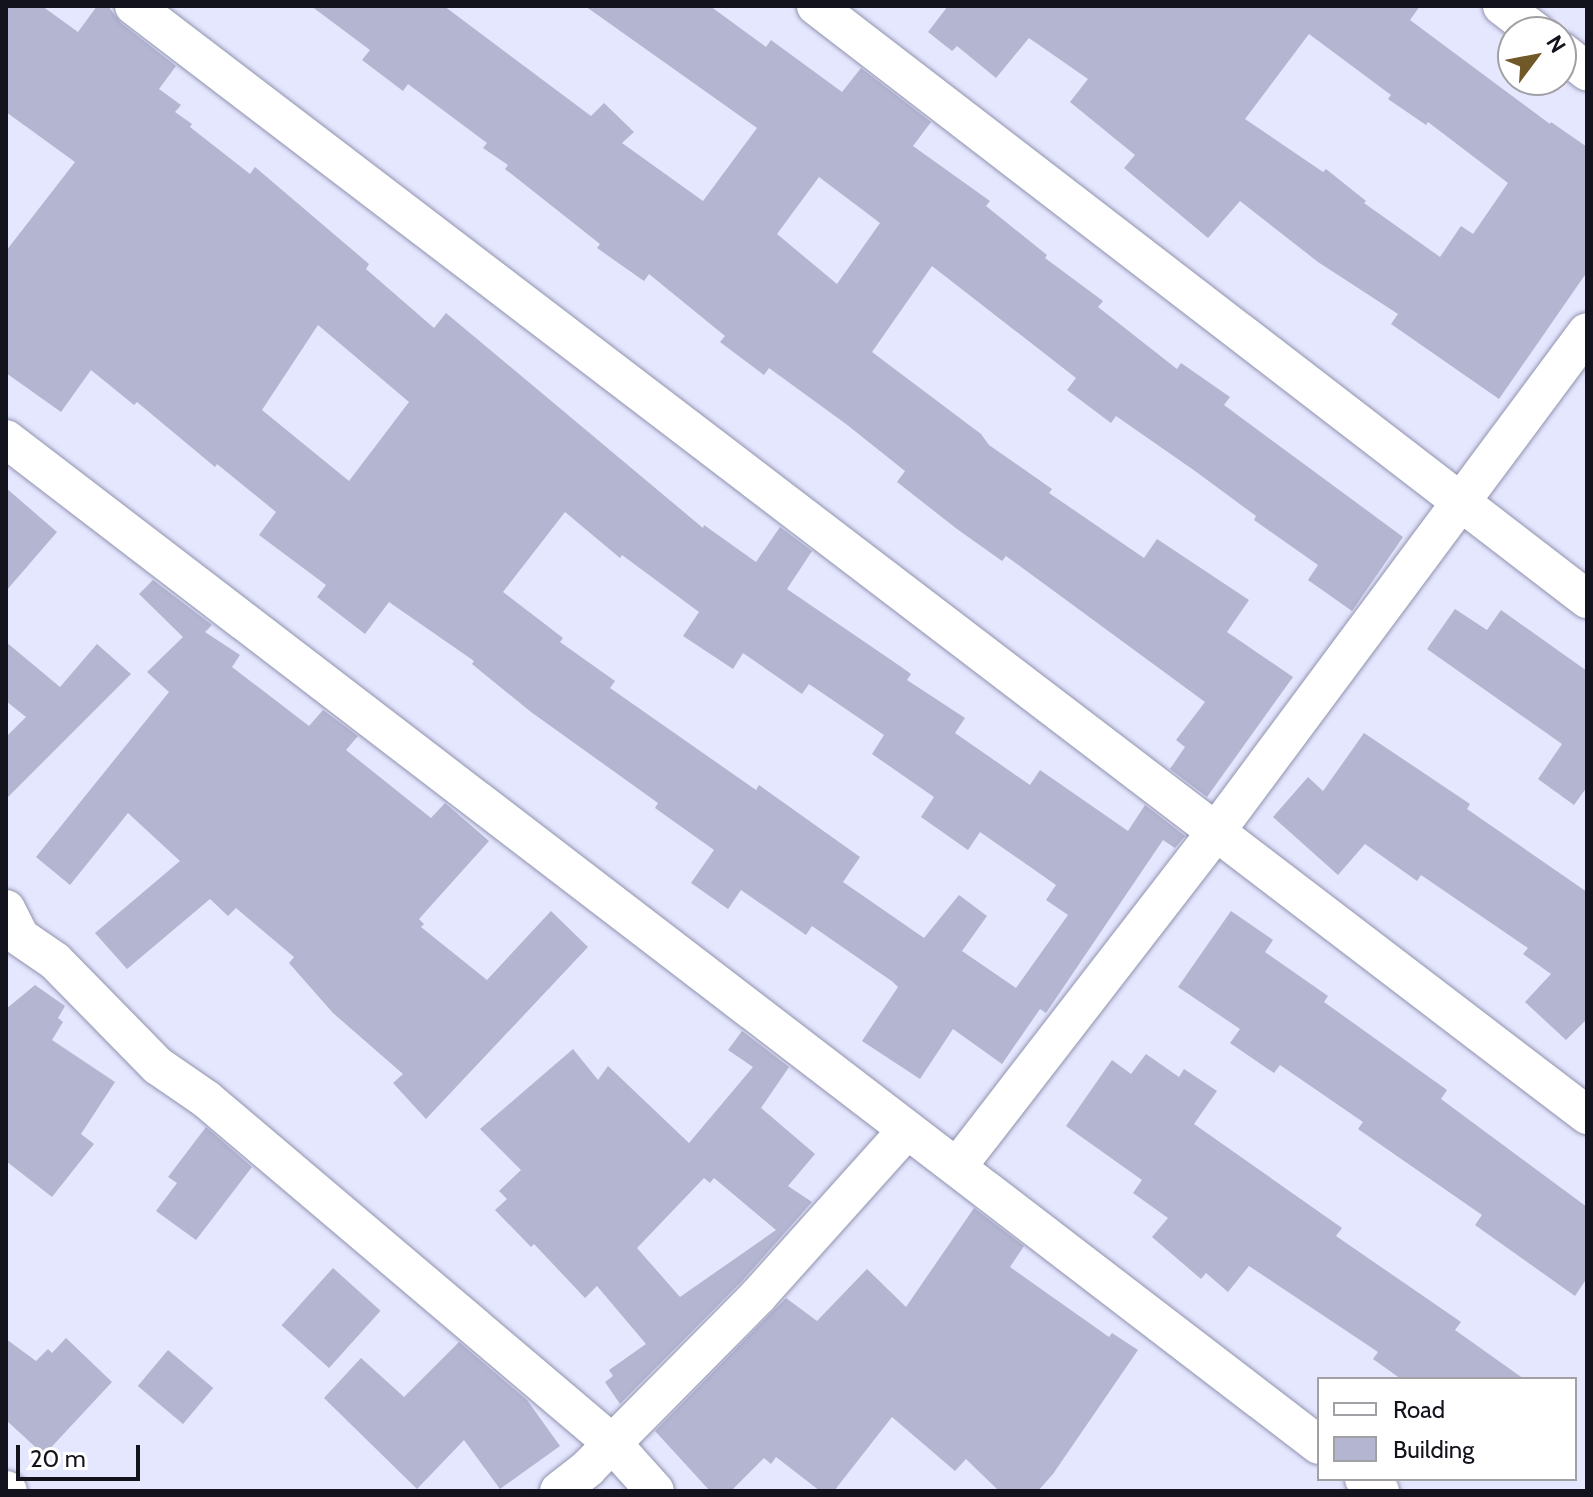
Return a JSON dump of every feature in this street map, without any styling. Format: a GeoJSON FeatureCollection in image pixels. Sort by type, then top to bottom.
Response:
{"type":"FeatureCollection","features":[{"type":"Feature","properties":{"kind":"street"},"geometry":{"type":"LineString","coordinates":[[134,6],[1587,1115]]}},
{"type":"Feature","properties":{"kind":"street"},"geometry":{"type":"LineString","coordinates":[[816,6],[1587,599]]}},
{"type":"Feature","properties":{"kind":"street"},"geometry":{"type":"LineString","coordinates":[[957,1167],[1217,830],[1587,332]]}},
{"type":"Feature","properties":{"kind":"street"},"geometry":{"type":"LineString","coordinates":[[6,439],[1317,1443]]}},
{"type":"Feature","properties":{"kind":"street"},"geometry":{"type":"LineString","coordinates":[[6,909],[20,937],[55,961],[158,1066],[206,1099],[612,1443],[655,1491]]}},
{"type":"Feature","properties":{"kind":"street"},"geometry":{"type":"LineString","coordinates":[[559,1491],[588,1468],[758,1296],[907,1130]]}},
{"type":"Feature","properties":{"kind":"building"},"geometry":{"type":"Polygon","coordinates":[[[6,6],[42,6],[78,32],[97,6],[108,6],[121,23],[176,66],[159,89],[181,105],[175,112],[192,124],[190,127],[250,174],[255,167],[369,264],[366,269],[434,328],[446,313],[703,528],[704,525],[756,562],[780,527],[812,551],[787,589],[911,674],[907,680],[965,718],[955,733],[1030,785],[1040,770],[1128,831],[1145,805],[1185,836],[1175,848],[1163,840],[1046,1013],[1040,1009],[1002,1064],[953,1029],[920,1079],[862,1041],[898,987],[893,982],[812,926],[806,935],[741,890],[728,909],[691,883],[714,850],[655,808],[658,803],[531,712],[472,664],[474,661],[389,602],[365,634],[317,597],[326,585],[259,535],[276,512],[217,464],[215,467],[137,402],[134,405],[91,370],[61,412],[6,373],[6,251],[75,162],[6,112],[6,6]],[[318,325],[262,410],[349,481],[409,402],[318,325]],[[565,512],[503,592],[563,638],[560,642],[615,681],[610,688],[756,790],[759,785],[860,857],[843,882],[924,938],[959,895],[987,916],[962,951],[1016,988],[1068,915],[1046,900],[1056,885],[980,832],[968,850],[921,817],[934,797],[872,754],[884,735],[809,684],[802,694],[743,653],[733,669],[683,636],[699,612],[622,555],[620,558],[565,512]]]}},
{"type":"Feature","properties":{"kind":"building"},"geometry":{"type":"Polygon","coordinates":[[[311,6],[444,6],[591,116],[604,103],[634,132],[622,143],[703,201],[757,128],[585,6],[710,6],[766,47],[771,40],[842,92],[861,68],[931,122],[913,146],[990,201],[986,206],[1047,255],[1045,258],[1103,301],[1098,307],[1177,369],[1181,363],[1230,397],[1224,405],[1403,537],[1352,611],[1308,580],[1318,565],[1254,520],[1256,516],[1195,471],[1116,416],[1111,423],[1067,390],[1076,378],[932,266],[872,352],[981,434],[989,445],[1052,489],[1049,493],[1144,558],[1157,539],[1249,600],[1227,632],[1293,677],[1207,797],[1170,769],[1185,747],[1176,740],[1205,702],[1006,556],[1002,561],[957,529],[897,482],[905,471],[769,368],[764,375],[720,342],[725,336],[649,274],[644,281],[597,248],[600,244],[505,169],[508,165],[483,148],[487,143],[408,84],[403,91],[362,60],[370,50],[311,6]],[[819,177],[777,234],[837,284],[880,223],[819,177]]]}},
{"type":"Feature","properties":{"kind":"building"},"geometry":{"type":"Polygon","coordinates":[[[948,6],[1420,6],[1410,20],[1497,85],[1497,96],[1512,96],[1587,147],[1587,272],[1499,399],[1391,324],[1398,314],[1318,262],[1240,201],[1208,238],[1124,168],[1135,155],[1070,102],[1088,79],[1029,38],[996,78],[957,46],[952,51],[928,32],[948,6]],[[1309,34],[1245,119],[1323,172],[1326,169],[1366,201],[1364,203],[1440,257],[1461,226],[1473,234],[1508,183],[1428,122],[1426,125],[1388,99],[1391,95],[1309,34]]]}},
{"type":"Feature","properties":{"kind":"building"},"geometry":{"type":"Polygon","coordinates":[[[6,488],[57,532],[6,591],[6,488]]]}},
{"type":"Feature","properties":{"kind":"building"},"geometry":{"type":"Polygon","coordinates":[[[153,580],[212,625],[205,632],[240,655],[232,667],[309,726],[323,710],[358,736],[346,750],[431,818],[445,803],[489,841],[419,919],[424,924],[421,927],[487,980],[551,911],[588,947],[426,1119],[393,1083],[403,1074],[333,1013],[289,963],[294,957],[236,908],[228,916],[210,899],[127,969],[95,933],[180,861],[128,813],[70,885],[36,857],[169,692],[147,672],[183,637],[139,594],[153,580]]]}},
{"type":"Feature","properties":{"kind":"building"},"geometry":{"type":"Polygon","coordinates":[[[1455,609],[1487,630],[1501,610],[1587,671],[1587,787],[1574,805],[1538,779],[1562,744],[1427,649],[1455,609]]]}},
{"type":"Feature","properties":{"kind":"building"},"geometry":{"type":"Polygon","coordinates":[[[6,642],[60,687],[97,644],[131,674],[6,799],[6,737],[26,717],[6,701],[6,642]]]}},
{"type":"Feature","properties":{"kind":"building"},"geometry":{"type":"Polygon","coordinates":[[[1364,733],[1470,804],[1467,809],[1587,892],[1587,1019],[1566,1040],[1525,1002],[1551,974],[1523,954],[1528,948],[1421,875],[1417,881],[1365,844],[1338,875],[1273,817],[1308,777],[1323,791],[1364,733]]]}},
{"type":"Feature","properties":{"kind":"building"},"geometry":{"type":"Polygon","coordinates":[[[1231,911],[1273,940],[1265,952],[1328,996],[1324,1002],[1447,1090],[1441,1099],[1587,1207],[1587,1278],[1575,1296],[1475,1225],[1482,1215],[1358,1129],[1363,1122],[1280,1065],[1274,1073],[1230,1043],[1240,1029],[1178,987],[1231,911]]]}},
{"type":"Feature","properties":{"kind":"building"},"geometry":{"type":"Polygon","coordinates":[[[35,985],[65,1006],[58,1018],[63,1022],[52,1040],[115,1082],[81,1134],[94,1144],[52,1197],[6,1161],[6,1009],[35,985]]]}},
{"type":"Feature","properties":{"kind":"building"},"geometry":{"type":"Polygon","coordinates":[[[742,1031],[789,1067],[761,1108],[815,1154],[788,1186],[812,1202],[742,1281],[620,1404],[605,1382],[613,1376],[609,1370],[646,1344],[597,1286],[585,1298],[534,1244],[531,1247],[495,1210],[507,1199],[499,1191],[521,1170],[480,1129],[573,1049],[598,1080],[608,1066],[689,1143],[753,1067],[728,1050],[742,1031]],[[704,1178],[637,1248],[680,1297],[776,1230],[714,1178],[710,1183],[704,1178]]]}},
{"type":"Feature","properties":{"kind":"building"},"geometry":{"type":"Polygon","coordinates":[[[1146,1054],[1179,1077],[1184,1069],[1217,1091],[1194,1124],[1342,1228],[1336,1236],[1461,1322],[1455,1330],[1521,1377],[1398,1377],[1373,1359],[1378,1352],[1249,1266],[1228,1292],[1206,1273],[1201,1279],[1152,1237],[1168,1218],[1133,1193],[1142,1180],[1066,1126],[1112,1060],[1131,1074],[1146,1054]]]}},
{"type":"Feature","properties":{"kind":"building"},"geometry":{"type":"Polygon","coordinates":[[[206,1127],[252,1167],[196,1240],[156,1211],[177,1183],[168,1177],[206,1127]]]}},
{"type":"Feature","properties":{"kind":"building"},"geometry":{"type":"Polygon","coordinates":[[[974,1208],[1024,1246],[1010,1267],[1109,1337],[1112,1333],[1138,1350],[1053,1474],[1038,1491],[999,1491],[966,1459],[955,1471],[892,1417],[834,1491],[820,1491],[776,1457],[771,1464],[764,1458],[731,1491],[710,1491],[655,1431],[786,1298],[817,1321],[867,1269],[906,1307],[974,1208]]]}},
{"type":"Feature","properties":{"kind":"building"},"geometry":{"type":"Polygon","coordinates":[[[333,1268],[381,1311],[329,1368],[281,1325],[333,1268]]]}},
{"type":"Feature","properties":{"kind":"building"},"geometry":{"type":"Polygon","coordinates":[[[66,1338],[112,1382],[44,1455],[6,1420],[6,1339],[36,1361],[48,1349],[52,1353],[66,1338]]]}},
{"type":"Feature","properties":{"kind":"building"},"geometry":{"type":"Polygon","coordinates":[[[459,1342],[527,1400],[560,1446],[500,1489],[464,1440],[417,1489],[324,1398],[361,1358],[404,1397],[459,1342]]]}},
{"type":"Feature","properties":{"kind":"building"},"geometry":{"type":"Polygon","coordinates":[[[168,1350],[213,1388],[183,1424],[138,1386],[168,1350]]]}}]}
